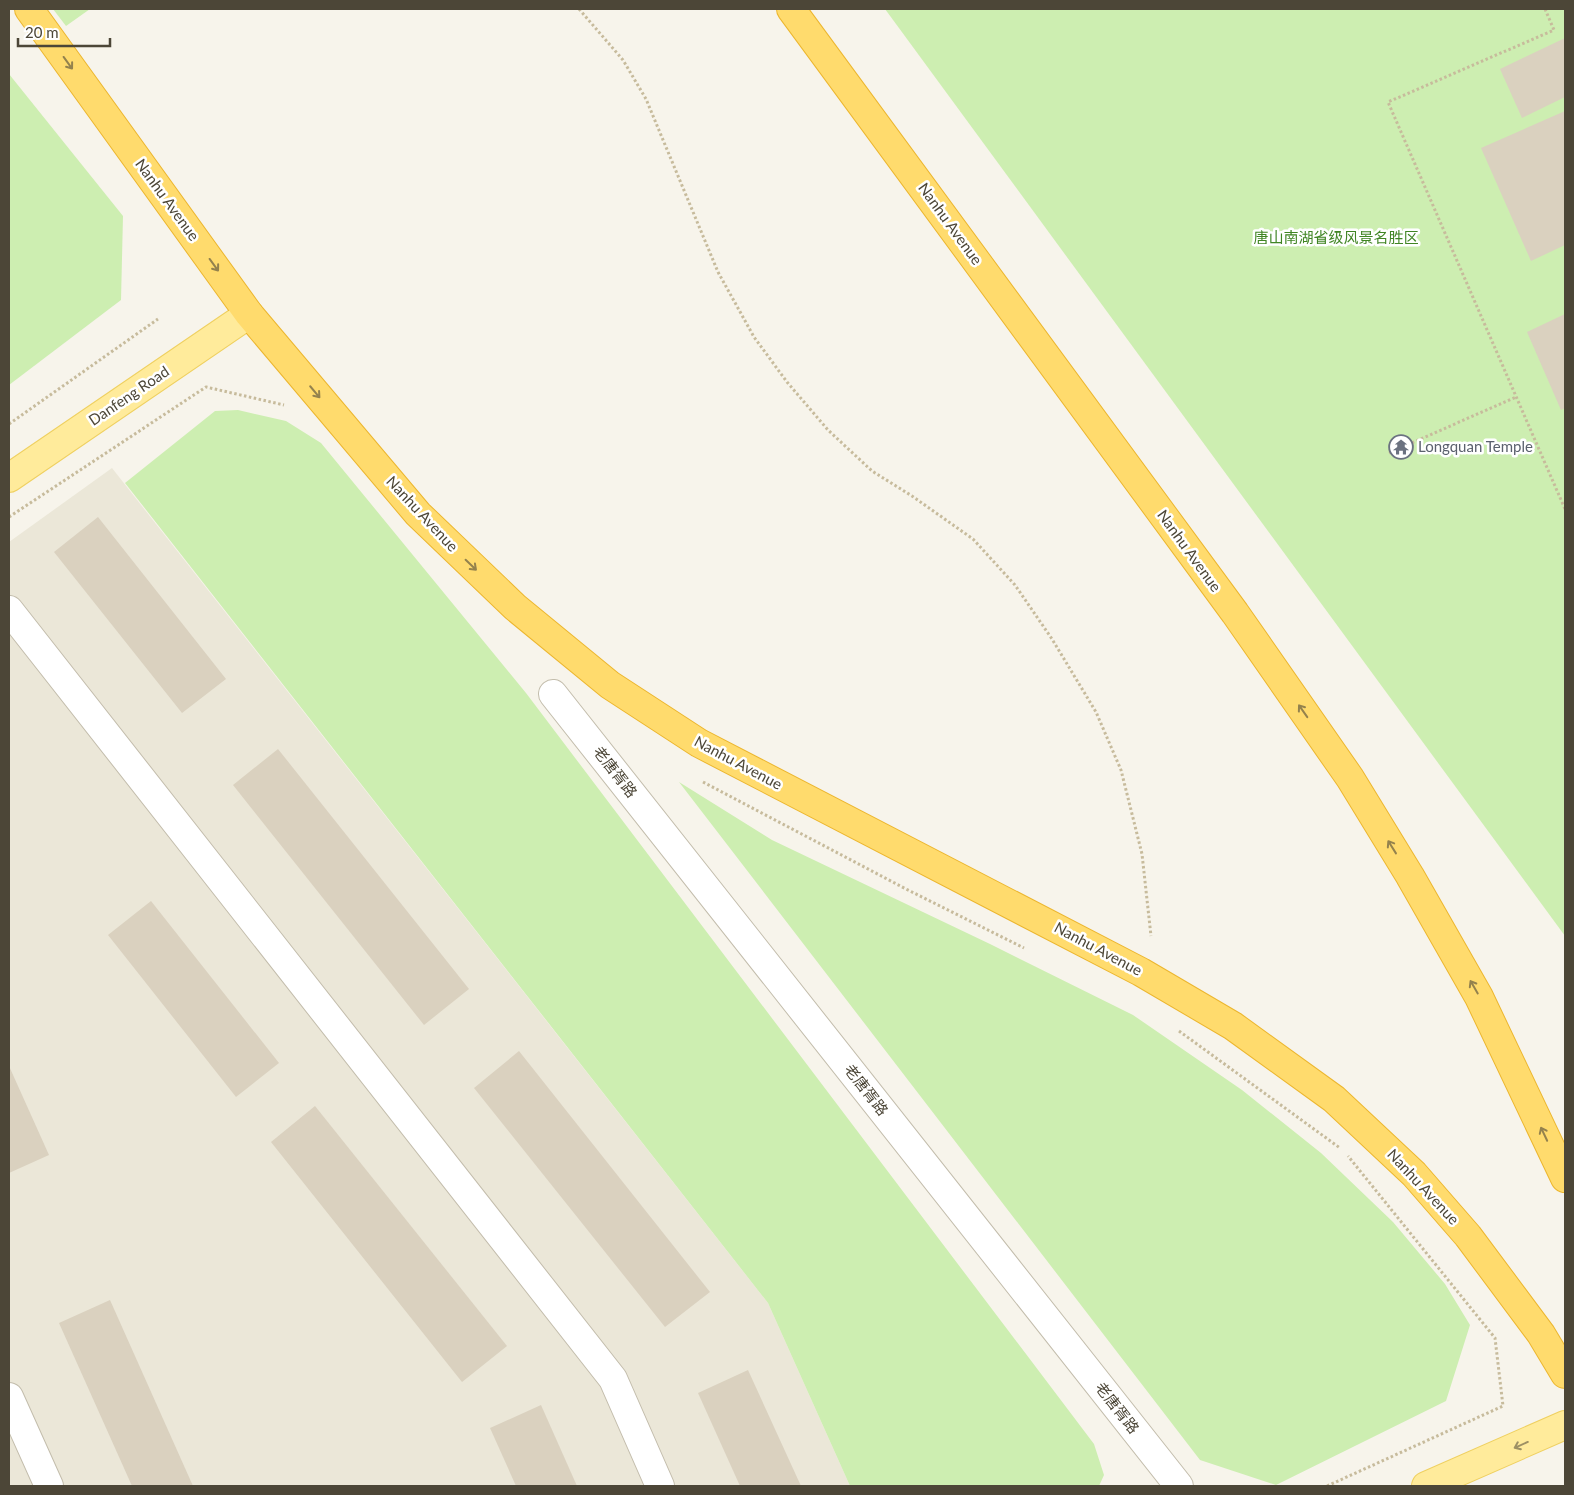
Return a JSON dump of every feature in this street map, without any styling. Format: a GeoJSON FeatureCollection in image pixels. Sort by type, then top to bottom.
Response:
{"type":"FeatureCollection","features":[{"type":"Feature","properties":{"kind":"highway","name":"Nanhu Avenue"},"geometry":{"type":"LineString","coordinates":[[29,9],[249,314],[418,514],[515,607],[610,685],[699,743],[1141,972],[1233,1026],[1334,1099],[1414,1174],[1468,1236],[1541,1334],[1565,1374]]}},
{"type":"Feature","properties":{"kind":"highway","name":"Nanhu Avenue"},"geometry":{"type":"LineString","coordinates":[[791,9],[1235,612],[1350,778],[1410,876],[1480,997],[1565,1178]]}},
{"type":"Feature","properties":{"kind":"main road","name":"Danfeng Road"},"geometry":{"type":"LineString","coordinates":[[9,478],[249,314]]}},
{"type":"Feature","properties":{"kind":"main road"},"geometry":{"type":"LineString","coordinates":[[1426,1486],[1565,1425]]}},
{"type":"Feature","properties":{"kind":"street"},"geometry":{"type":"LineString","coordinates":[[9,610],[613,1380],[660,1486]]}},
{"type":"Feature","properties":{"kind":"street","name":"老唐胥路"},"geometry":{"type":"LineString","coordinates":[[553,694],[1178,1486]]}},
{"type":"Feature","properties":{"kind":"street"},"geometry":{"type":"LineString","coordinates":[[9,1397],[49,1486]]}},
{"type":"Feature","properties":{"kind":"path"},"geometry":{"type":"LineString","coordinates":[[579,9],[623,60],[646,99],[718,272],[754,337],[787,382],[828,430],[872,471],[912,496],[973,539],[1016,585],[1052,639],[1096,712],[1121,770],[1142,854],[1150,936]]}},
{"type":"Feature","properties":{"kind":"path"},"geometry":{"type":"LineString","coordinates":[[1545,9],[1554,30],[1388,102],[1565,509]]}},
{"type":"Feature","properties":{"kind":"path"},"geometry":{"type":"LineString","coordinates":[[9,424],[158,318]]}},
{"type":"Feature","properties":{"kind":"path"},"geometry":{"type":"LineString","coordinates":[[9,517],[206,387],[283,403],[290,410]]}},
{"type":"Feature","properties":{"kind":"path"},"geometry":{"type":"LineString","coordinates":[[1389,453],[1516,397]]}},
{"type":"Feature","properties":{"kind":"path"},"geometry":{"type":"LineString","coordinates":[[698,779],[906,889],[1027,949]]}},
{"type":"Feature","properties":{"kind":"path"},"geometry":{"type":"LineString","coordinates":[[1171,1026],[1344,1152],[1495,1338],[1503,1406],[1327,1486]]}},
{"type":"Feature","properties":{"kind":"shaded area"},"geometry":{"type":"Polygon","coordinates":[[[112,468],[768,1303],[850,1486],[9,1486],[9,542],[112,468]]]}},
{"type":"Feature","properties":{"kind":"green space"},"geometry":{"type":"Polygon","coordinates":[[[53,9],[90,9],[66,26],[53,9]]]}},
{"type":"Feature","properties":{"kind":"green space","name":"唐山南湖省级风景名胜区"},"geometry":{"type":"Polygon","coordinates":[[[885,9],[1565,9],[1565,936],[885,9]]]}},
{"type":"Feature","properties":{"kind":"green space"},"geometry":{"type":"Polygon","coordinates":[[[9,74],[123,216],[121,300],[9,385],[9,74]]]}},
{"type":"Feature","properties":{"kind":"green space"},"geometry":{"type":"Polygon","coordinates":[[[238,410],[286,421],[321,443],[526,693],[1094,1444],[1104,1475],[1099,1486],[850,1486],[768,1303],[125,483],[215,411],[238,410]]]}},
{"type":"Feature","properties":{"kind":"green space"},"geometry":{"type":"Polygon","coordinates":[[[679,782],[772,840],[990,944],[1133,1015],[1242,1090],[1321,1153],[1393,1222],[1445,1284],[1470,1325],[1446,1401],[1276,1485],[1200,1460],[679,782]]]}},
{"type":"Feature","properties":{"kind":"building"},"geometry":{"type":"Polygon","coordinates":[[[1565,38],[1565,97],[1522,118],[1500,69],[1565,38]]]}},
{"type":"Feature","properties":{"kind":"building"},"geometry":{"type":"Polygon","coordinates":[[[1565,111],[1565,245],[1531,261],[1481,148],[1565,111]]]}},
{"type":"Feature","properties":{"kind":"building"},"geometry":{"type":"Polygon","coordinates":[[[1565,314],[1565,408],[1561,410],[1527,332],[1565,314]]]}},
{"type":"Feature","properties":{"kind":"building"},"geometry":{"type":"Polygon","coordinates":[[[98,517],[226,679],[182,713],[54,552],[98,517]]]}},
{"type":"Feature","properties":{"kind":"building"},"geometry":{"type":"Polygon","coordinates":[[[278,749],[469,989],[424,1025],[233,785],[278,749]]]}},
{"type":"Feature","properties":{"kind":"building"},"geometry":{"type":"Polygon","coordinates":[[[151,901],[279,1063],[236,1097],[108,935],[151,901]]]}},
{"type":"Feature","properties":{"kind":"building"},"geometry":{"type":"Polygon","coordinates":[[[519,1051],[710,1292],[665,1327],[474,1088],[519,1051]]]}},
{"type":"Feature","properties":{"kind":"building"},"geometry":{"type":"Polygon","coordinates":[[[9,1066],[49,1155],[9,1173],[9,1066]]]}},
{"type":"Feature","properties":{"kind":"building"},"geometry":{"type":"Polygon","coordinates":[[[315,1106],[507,1346],[462,1382],[271,1142],[315,1106]]]}},
{"type":"Feature","properties":{"kind":"building"},"geometry":{"type":"Polygon","coordinates":[[[110,1300],[193,1486],[132,1486],[59,1323],[110,1300]]]}},
{"type":"Feature","properties":{"kind":"building"},"geometry":{"type":"Polygon","coordinates":[[[748,1370],[801,1486],[740,1486],[698,1393],[748,1370]]]}},
{"type":"Feature","properties":{"kind":"building"},"geometry":{"type":"Polygon","coordinates":[[[541,1405],[577,1486],[516,1486],[490,1428],[541,1405]]]}},
{"type":"Feature","properties":{"kind":"place","name":"Longquan Temple"},"geometry":{"type":"Point","coordinates":[1401,447]}}]}
